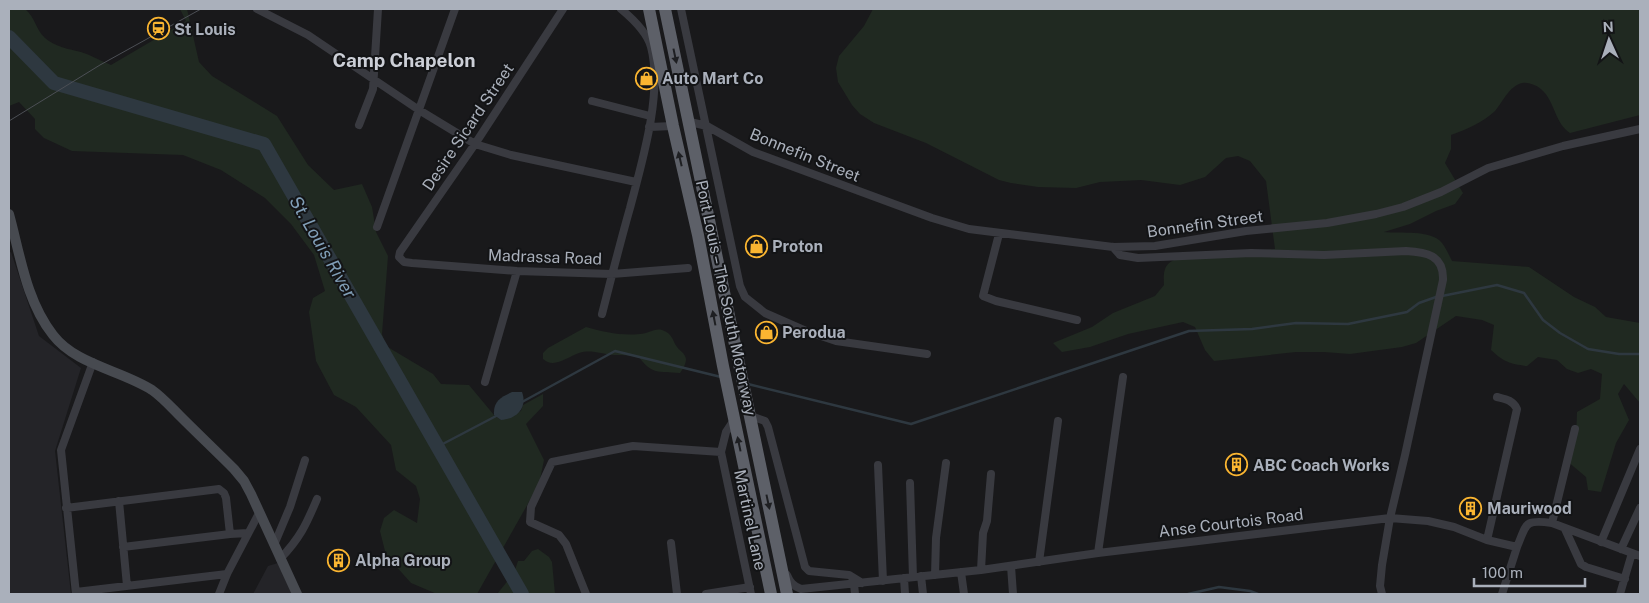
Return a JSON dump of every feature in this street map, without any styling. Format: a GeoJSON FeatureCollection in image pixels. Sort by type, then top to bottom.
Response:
{"type":"FeatureCollection","features":[{"type":"Feature","properties":{"kind":"highway","name":"Port Louis – The South Motorway"},"geometry":{"type":"LineString","coordinates":[[649,9],[698,235],[730,401],[771,594]]}},
{"type":"Feature","properties":{"kind":"highway","name":"Port Louis – The South Motorway"},"geometry":{"type":"LineString","coordinates":[[665,9],[787,594]]}},
{"type":"Feature","properties":{"kind":"main road"},"geometry":{"type":"LineString","coordinates":[[9,214],[26,282],[48,328],[63,346],[154,391],[234,470],[244,481],[297,594]]}},
{"type":"Feature","properties":{"kind":"street"},"geometry":{"type":"LineString","coordinates":[[257,9],[308,35],[419,110],[475,144],[511,155],[636,182]]}},
{"type":"Feature","properties":{"kind":"street"},"geometry":{"type":"LineString","coordinates":[[359,125],[374,79],[377,9]]}},
{"type":"Feature","properties":{"kind":"street"},"geometry":{"type":"LineString","coordinates":[[377,227],[455,9]]}},
{"type":"Feature","properties":{"kind":"street","name":"Desire Sicard Street"},"geometry":{"type":"LineString","coordinates":[[401,260],[399,257],[400,252],[475,144],[563,9]]}},
{"type":"Feature","properties":{"kind":"street"},"geometry":{"type":"LineString","coordinates":[[602,314],[649,127],[654,85],[651,48],[648,40],[633,19],[621,9]]}},
{"type":"Feature","properties":{"kind":"street"},"geometry":{"type":"LineString","coordinates":[[681,9],[740,286],[745,297],[765,313],[806,331],[836,341],[927,354]]}},
{"type":"Feature","properties":{"kind":"street"},"geometry":{"type":"LineString","coordinates":[[592,101],[650,116]]}},
{"type":"Feature","properties":{"kind":"street","name":"Bonnefin Street"},"geometry":{"type":"LineString","coordinates":[[690,122],[706,126],[754,152],[859,192],[969,229],[1113,247],[1155,246],[1246,231],[1327,223],[1394,210],[1441,192],[1488,168],[1563,146],[1640,129]]}},
{"type":"Feature","properties":{"kind":"street"},"geometry":{"type":"LineString","coordinates":[[649,127],[673,126]]}},
{"type":"Feature","properties":{"kind":"street"},"geometry":{"type":"LineString","coordinates":[[999,234],[983,296],[996,301],[1077,320]]}},
{"type":"Feature","properties":{"kind":"street"},"geometry":{"type":"LineString","coordinates":[[1113,247],[1120,255],[1138,258],[1228,253],[1324,255],[1391,251],[1418,252],[1438,260],[1442,265],[1443,280],[1436,315],[1390,518],[1382,565],[1380,586],[1382,594]]}},
{"type":"Feature","properties":{"kind":"street","name":"Madrassa Road"},"geometry":{"type":"LineString","coordinates":[[401,260],[412,263],[517,271],[612,274],[688,268]]}},
{"type":"Feature","properties":{"kind":"street"},"geometry":{"type":"LineString","coordinates":[[485,382],[517,271]]}},
{"type":"Feature","properties":{"kind":"street"},"geometry":{"type":"LineString","coordinates":[[93,362],[60,450],[76,593],[227,574]]}},
{"type":"Feature","properties":{"kind":"street"},"geometry":{"type":"LineString","coordinates":[[1098,553],[1123,377]]}},
{"type":"Feature","properties":{"kind":"street"},"geometry":{"type":"LineString","coordinates":[[1488,540],[1517,409],[1508,400],[1497,397]]}},
{"type":"Feature","properties":{"kind":"street"},"geometry":{"type":"LineString","coordinates":[[751,416],[765,421],[768,427],[805,567],[809,571],[849,575],[858,583],[855,594]]}},
{"type":"Feature","properties":{"kind":"street"},"geometry":{"type":"LineString","coordinates":[[586,594],[566,544],[559,535],[530,522],[531,507],[552,462],[633,446],[721,452],[726,432],[734,420]]}},
{"type":"Feature","properties":{"kind":"street"},"geometry":{"type":"LineString","coordinates":[[1038,562],[1058,421]]}},
{"type":"Feature","properties":{"kind":"street"},"geometry":{"type":"LineString","coordinates":[[1552,523],[1575,429]]}},
{"type":"Feature","properties":{"kind":"street"},"geometry":{"type":"LineString","coordinates":[[1601,542],[1640,449]]}},
{"type":"Feature","properties":{"kind":"street","name":"Martinel Lane"},"geometry":{"type":"LineString","coordinates":[[721,452],[751,591]]}},
{"type":"Feature","properties":{"kind":"street"},"geometry":{"type":"LineString","coordinates":[[274,545],[306,460]]}},
{"type":"Feature","properties":{"kind":"street"},"geometry":{"type":"LineString","coordinates":[[935,575],[936,538],[946,463]]}},
{"type":"Feature","properties":{"kind":"street"},"geometry":{"type":"LineString","coordinates":[[878,465],[883,581]]}},
{"type":"Feature","properties":{"kind":"street"},"geometry":{"type":"LineString","coordinates":[[981,570],[983,533],[987,521],[991,474]]}},
{"type":"Feature","properties":{"kind":"street"},"geometry":{"type":"LineString","coordinates":[[910,483],[913,577]]}},
{"type":"Feature","properties":{"kind":"street"},"geometry":{"type":"LineString","coordinates":[[66,508],[215,489],[222,490],[226,498],[230,534]]}},
{"type":"Feature","properties":{"kind":"street"},"geometry":{"type":"LineString","coordinates":[[280,558],[296,543],[318,499]]}},
{"type":"Feature","properties":{"kind":"street"},"geometry":{"type":"LineString","coordinates":[[119,501],[126,586]]}},
{"type":"Feature","properties":{"kind":"street"},"geometry":{"type":"LineString","coordinates":[[1621,549],[1640,508]]}},
{"type":"Feature","properties":{"kind":"street"},"geometry":{"type":"LineString","coordinates":[[219,594],[227,574],[259,513]]}},
{"type":"Feature","properties":{"kind":"street","name":"Anse Courtois Road"},"geometry":{"type":"LineString","coordinates":[[801,589],[981,570],[1098,553],[1390,518],[1428,521],[1454,527],[1488,540],[1517,547]]}},
{"type":"Feature","properties":{"kind":"street"},"geometry":{"type":"LineString","coordinates":[[1502,594],[1525,527],[1530,522],[1537,521],[1552,523],[1636,554],[1620,594]]}},
{"type":"Feature","properties":{"kind":"street"},"geometry":{"type":"LineString","coordinates":[[1565,529],[1581,564],[1625,579]]}},
{"type":"Feature","properties":{"kind":"street"},"geometry":{"type":"LineString","coordinates":[[123,547],[248,533]]}},
{"type":"Feature","properties":{"kind":"street"},"geometry":{"type":"LineString","coordinates":[[670,543],[677,594]]}},
{"type":"Feature","properties":{"kind":"street"},"geometry":{"type":"LineString","coordinates":[[778,550],[790,581],[795,587],[801,589]]}},
{"type":"Feature","properties":{"kind":"street"},"geometry":{"type":"LineString","coordinates":[[1011,566],[1013,594]]}},
{"type":"Feature","properties":{"kind":"street"},"geometry":{"type":"LineString","coordinates":[[961,572],[964,594]]}},
{"type":"Feature","properties":{"kind":"street"},"geometry":{"type":"LineString","coordinates":[[922,576],[923,594]]}},
{"type":"Feature","properties":{"kind":"street"},"geometry":{"type":"LineString","coordinates":[[904,578],[905,594]]}},
{"type":"Feature","properties":{"kind":"street"},"geometry":{"type":"LineString","coordinates":[[794,594],[801,589]]}},
{"type":"Feature","properties":{"kind":"street"},"geometry":{"type":"LineString","coordinates":[[706,594],[751,591]]}},
{"type":"Feature","properties":{"kind":"shaded area"},"geometry":{"type":"Polygon","coordinates":[[[9,9],[25,9],[42,35],[53,44],[85,53],[111,65],[186,21],[180,9],[187,9],[199,62],[212,76],[277,116],[308,165],[334,190],[362,184],[372,207],[376,232],[388,256],[382,334],[386,346],[433,374],[441,384],[469,385],[494,415],[501,420],[521,411],[523,405],[543,394],[543,406],[526,424],[544,460],[539,484],[477,594],[437,594],[411,583],[386,555],[380,531],[384,518],[394,510],[417,523],[420,499],[416,486],[396,470],[391,445],[356,407],[334,395],[316,361],[309,312],[313,298],[325,291],[314,255],[291,224],[265,198],[221,170],[183,155],[72,151],[44,138],[35,129],[35,119],[19,102],[9,106],[9,9]]]}},
{"type":"Feature","properties":{"kind":"shaded area"},"geometry":{"type":"Polygon","coordinates":[[[873,9],[1640,9],[1640,115],[1570,133],[1561,124],[1543,91],[1531,84],[1522,83],[1517,85],[1513,87],[1495,111],[1485,119],[1451,135],[1451,149],[1445,163],[1463,193],[1455,204],[1410,224],[1384,232],[1415,233],[1431,236],[1442,243],[1452,261],[1529,267],[1574,297],[1595,307],[1606,317],[1640,323],[1640,403],[1624,384],[1618,394],[1629,420],[1616,443],[1601,492],[1588,490],[1586,477],[1567,461],[1576,438],[1577,412],[1600,399],[1602,374],[1591,369],[1578,373],[1567,369],[1557,360],[1538,357],[1527,366],[1508,362],[1491,350],[1494,325],[1482,320],[1456,316],[1416,343],[1402,347],[1350,354],[1296,352],[1214,361],[1205,350],[1195,327],[1183,322],[1128,334],[1090,347],[1062,352],[1053,343],[1092,327],[1113,313],[1155,296],[1164,285],[1165,269],[1173,260],[1184,256],[1275,249],[1266,181],[1250,161],[1238,156],[1226,158],[1205,177],[1180,185],[1141,180],[1100,182],[1076,188],[1038,187],[999,180],[926,143],[874,123],[860,114],[852,105],[838,82],[836,68],[839,56],[864,26],[873,9]]]}},
{"type":"Feature","properties":{"kind":"shaded area"},"geometry":{"type":"Polygon","coordinates":[[[11,252],[39,336],[81,368],[55,451],[71,594],[9,594],[9,253],[11,252]]]}},
{"type":"Feature","properties":{"kind":"shaded area"},"geometry":{"type":"Polygon","coordinates":[[[586,327],[626,334],[643,334],[662,330],[670,335],[677,347],[685,355],[685,365],[680,373],[661,372],[647,366],[638,356],[592,352],[579,353],[556,363],[547,362],[543,359],[543,353],[548,348],[586,327]]]}},
{"type":"Feature","properties":{"kind":"shaded area"},"geometry":{"type":"Polygon","coordinates":[[[512,392],[522,392],[522,408],[516,415],[501,420],[494,415],[496,403],[512,392]]]}},
{"type":"Feature","properties":{"kind":"shaded area"},"geometry":{"type":"Polygon","coordinates":[[[538,549],[549,557],[552,562],[555,594],[497,594],[514,573],[518,561],[524,561],[532,551],[538,549]]]}},
{"type":"Feature","properties":{"kind":"shaded area"},"geometry":{"type":"Polygon","coordinates":[[[278,563],[292,594],[253,594],[268,566],[278,563]]]}},
{"type":"Feature","properties":{"kind":"waterway","name":"St. Louis River"},"geometry":{"type":"LineString","coordinates":[[9,37],[54,83],[264,144],[522,594]]}},
{"type":"Feature","properties":{"kind":"waterway"},"geometry":{"type":"LineString","coordinates":[[1442,296],[1497,285],[1524,293],[1543,320],[1560,333],[1588,349],[1619,354],[1640,354]]}},
{"type":"Feature","properties":{"kind":"waterway"},"geometry":{"type":"LineString","coordinates":[[748,384],[911,424],[1189,331],[1252,329],[1296,323],[1348,324],[1407,312],[1419,303],[1436,297]]}},
{"type":"Feature","properties":{"kind":"waterway"},"geometry":{"type":"LineString","coordinates":[[522,402],[615,351],[721,377]]}},
{"type":"Feature","properties":{"kind":"waterway"},"geometry":{"type":"LineString","coordinates":[[437,447],[498,415]]}},
{"type":"Feature","properties":{"kind":"waterway"},"geometry":{"type":"LineString","coordinates":[[1188,594],[1219,587],[1250,591],[1258,594]]}},
{"type":"Feature","properties":{"kind":"tram line"},"geometry":{"type":"LineString","coordinates":[[9,121],[100,65],[201,9]]}},
{"type":"Feature","properties":{"kind":"place","name":"St Louis"},"geometry":{"type":"Point","coordinates":[158,29]}},
{"type":"Feature","properties":{"kind":"place","name":"Auto Mart Co"},"geometry":{"type":"Point","coordinates":[646,78]}},
{"type":"Feature","properties":{"kind":"place","name":"Proton"},"geometry":{"type":"Point","coordinates":[756,246]}},
{"type":"Feature","properties":{"kind":"place","name":"Perodua"},"geometry":{"type":"Point","coordinates":[766,332]}},
{"type":"Feature","properties":{"kind":"place","name":"ABC Coach Works"},"geometry":{"type":"Point","coordinates":[1237,465]}},
{"type":"Feature","properties":{"kind":"place","name":"Mauriwood"},"geometry":{"type":"Point","coordinates":[1471,508]}},
{"type":"Feature","properties":{"kind":"place","name":"Alpha Group"},"geometry":{"type":"Point","coordinates":[339,560]}},
{"type":"Feature","properties":{"kind":"district","name":"Camp Chapelon"},"geometry":{"type":"Point","coordinates":[404,60]}}]}
